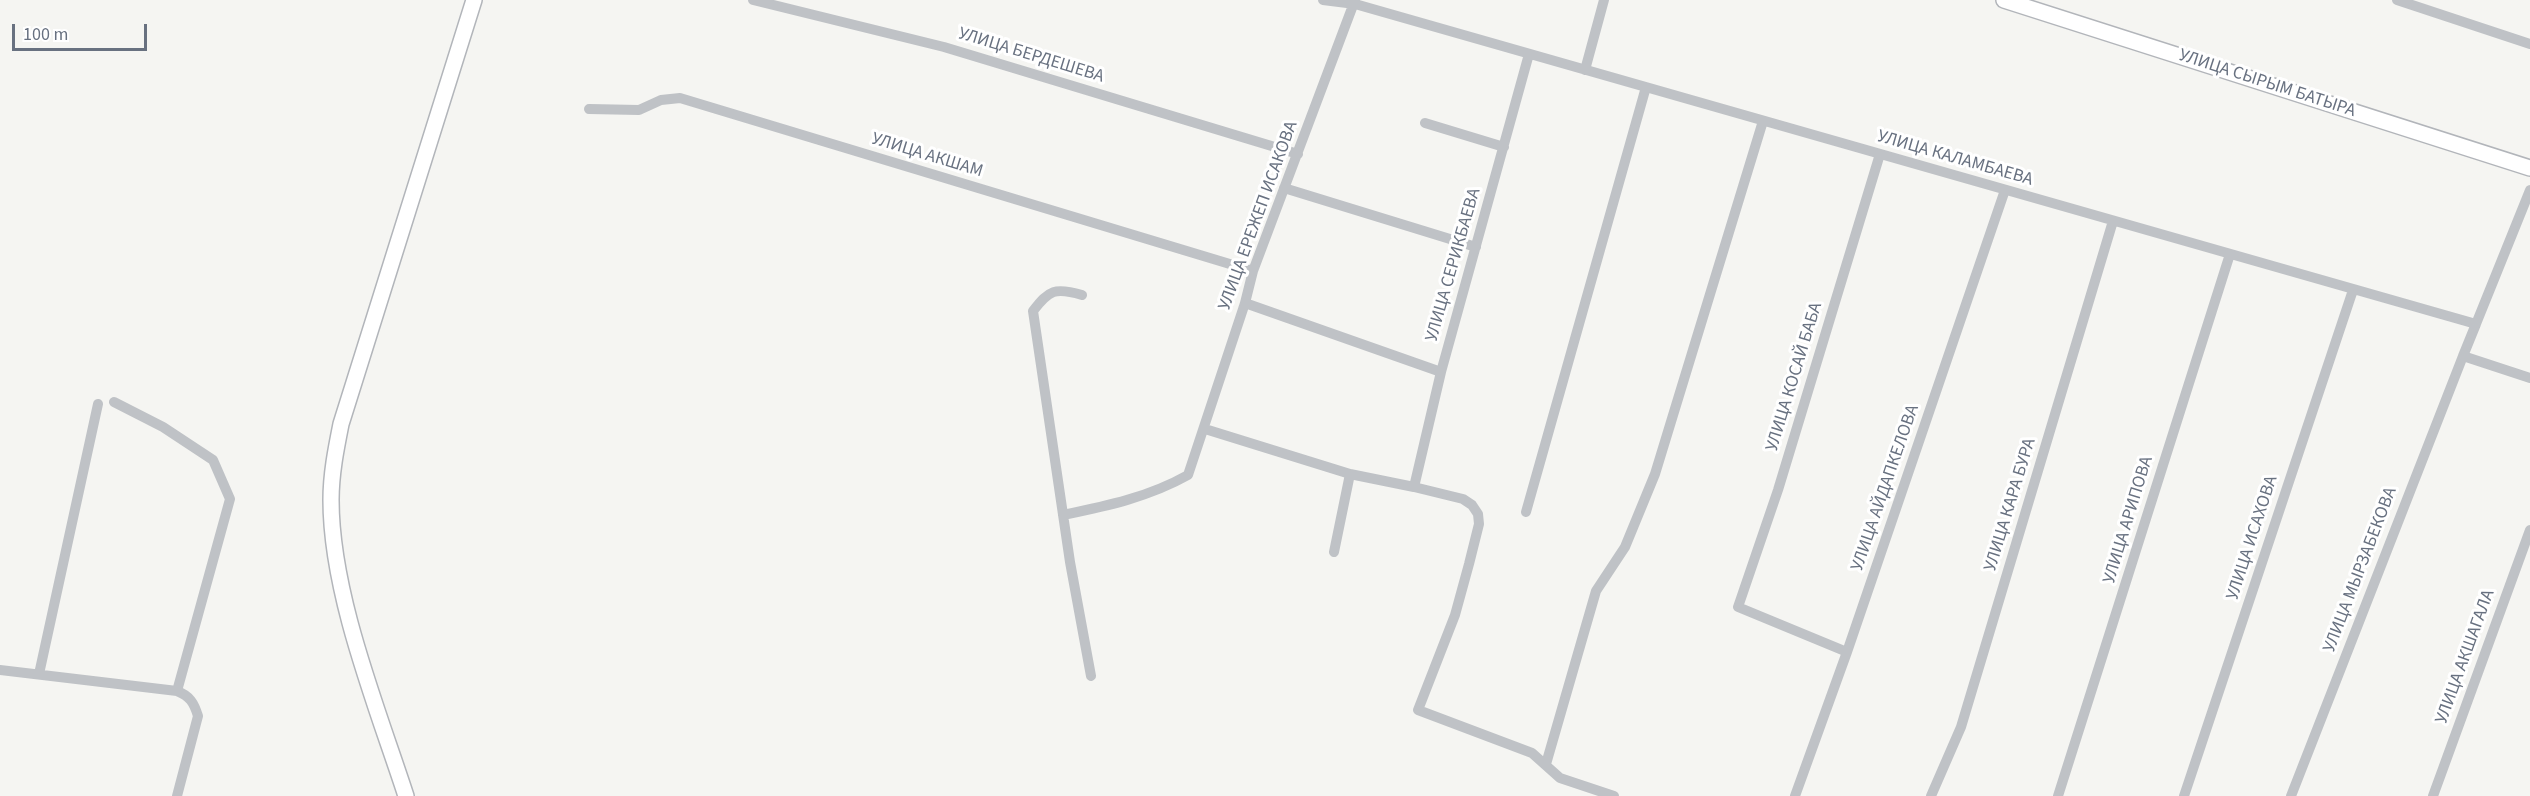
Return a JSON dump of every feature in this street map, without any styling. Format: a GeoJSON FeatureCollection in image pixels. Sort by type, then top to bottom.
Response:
{"type":"FeatureCollection","features":[{"type":"Feature","properties":{"kind":"main road"},"geometry":{"type":"LineString","coordinates":[[406,796],[359,648],[338,572],[331,500],[334,458],[341,424],[474,0]]}},
{"type":"Feature","properties":{"kind":"main road","name":"УЛИЦА СЫРЫМ БАТЫРА"},"geometry":{"type":"LineString","coordinates":[[2004,0],[2530,168]]}},
{"type":"Feature","properties":{"kind":"street","name":"УЛИЦА БЕРДЕШЕВА"},"geometry":{"type":"LineString","coordinates":[[753,0],[944,47],[1298,154]]}},
{"type":"Feature","properties":{"kind":"street","name":"УЛИЦА КАЛАМБАЕВА"},"geometry":{"type":"LineString","coordinates":[[1323,0],[1355,2],[1529,54],[2476,324]]}},
{"type":"Feature","properties":{"kind":"street"},"geometry":{"type":"LineString","coordinates":[[1585,70],[1604,0]]}},
{"type":"Feature","properties":{"kind":"street"},"geometry":{"type":"LineString","coordinates":[[2397,0],[2530,44]]}},
{"type":"Feature","properties":{"kind":"street","name":"УЛИЦА ЕРЕЖЕП ИСАКОВА"},"geometry":{"type":"LineString","coordinates":[[1063,515],[1128,501],[1170,485],[1188,475],[1205,429],[1253,272],[1355,2]]}},
{"type":"Feature","properties":{"kind":"street","name":"УЛИЦА СЕРИКБАЕВА"},"geometry":{"type":"LineString","coordinates":[[1414,487],[1441,372],[1529,54]]}},
{"type":"Feature","properties":{"kind":"street"},"geometry":{"type":"LineString","coordinates":[[1526,512],[1646,87]]}},
{"type":"Feature","properties":{"kind":"street","name":"УЛИЦА АКШАМ"},"geometry":{"type":"LineString","coordinates":[[589,109],[639,110],[661,100],[680,98],[1253,272]]}},
{"type":"Feature","properties":{"kind":"street"},"geometry":{"type":"LineString","coordinates":[[1546,764],[1596,591],[1625,547],[1655,474],[1764,121]]}},
{"type":"Feature","properties":{"kind":"street"},"geometry":{"type":"LineString","coordinates":[[1425,123],[1504,147]]}},
{"type":"Feature","properties":{"kind":"street","name":"УЛИЦА КОСАЙ БАБА"},"geometry":{"type":"LineString","coordinates":[[1847,652],[1738,607],[1778,490],[1880,154]]}},
{"type":"Feature","properties":{"kind":"street"},"geometry":{"type":"LineString","coordinates":[[1284,188],[1476,247]]}},
{"type":"Feature","properties":{"kind":"street","name":"УЛИЦА АЙДАПКЕЛОВА"},"geometry":{"type":"LineString","coordinates":[[1796,796],[2005,190]]}},
{"type":"Feature","properties":{"kind":"street"},"geometry":{"type":"LineString","coordinates":[[2530,190],[2463,356],[2530,378]]}},
{"type":"Feature","properties":{"kind":"street","name":"УЛИЦА КАРА БУРА"},"geometry":{"type":"LineString","coordinates":[[1931,796],[1961,727],[2113,221]]}},
{"type":"Feature","properties":{"kind":"street","name":"УЛИЦА АРИПОВА"},"geometry":{"type":"LineString","coordinates":[[2058,796],[2230,254]]}},
{"type":"Feature","properties":{"kind":"street"},"geometry":{"type":"LineString","coordinates":[[1082,294],[1064,290],[1046,295],[1033,311],[1063,515],[1091,676]]}},
{"type":"Feature","properties":{"kind":"street","name":"УЛИЦА ИСАХОВА"},"geometry":{"type":"LineString","coordinates":[[2184,796],[2353,290]]}},
{"type":"Feature","properties":{"kind":"street"},"geometry":{"type":"LineString","coordinates":[[1245,303],[1441,372]]}},
{"type":"Feature","properties":{"kind":"street","name":"УЛИЦА МЫРЗАБЕКОВА"},"geometry":{"type":"LineString","coordinates":[[2290,796],[2463,356]]}},
{"type":"Feature","properties":{"kind":"street"},"geometry":{"type":"LineString","coordinates":[[114,402],[163,427],[213,460],[230,499],[177,692]]}},
{"type":"Feature","properties":{"kind":"street"},"geometry":{"type":"LineString","coordinates":[[39,674],[98,404]]}},
{"type":"Feature","properties":{"kind":"street"},"geometry":{"type":"LineString","coordinates":[[1205,429],[1350,474],[1463,499],[1472,505],[1478,514],[1479,524],[1455,615],[1418,710],[1532,753],[1560,778],[1614,796]]}},
{"type":"Feature","properties":{"kind":"street"},"geometry":{"type":"LineString","coordinates":[[1334,552],[1350,474]]}},
{"type":"Feature","properties":{"kind":"street","name":"УЛИЦА АКШАГАЛА"},"geometry":{"type":"LineString","coordinates":[[2433,796],[2530,530]]}},
{"type":"Feature","properties":{"kind":"street"},"geometry":{"type":"LineString","coordinates":[[0,670],[186,695],[194,703],[198,716],[177,796]]}}]}
